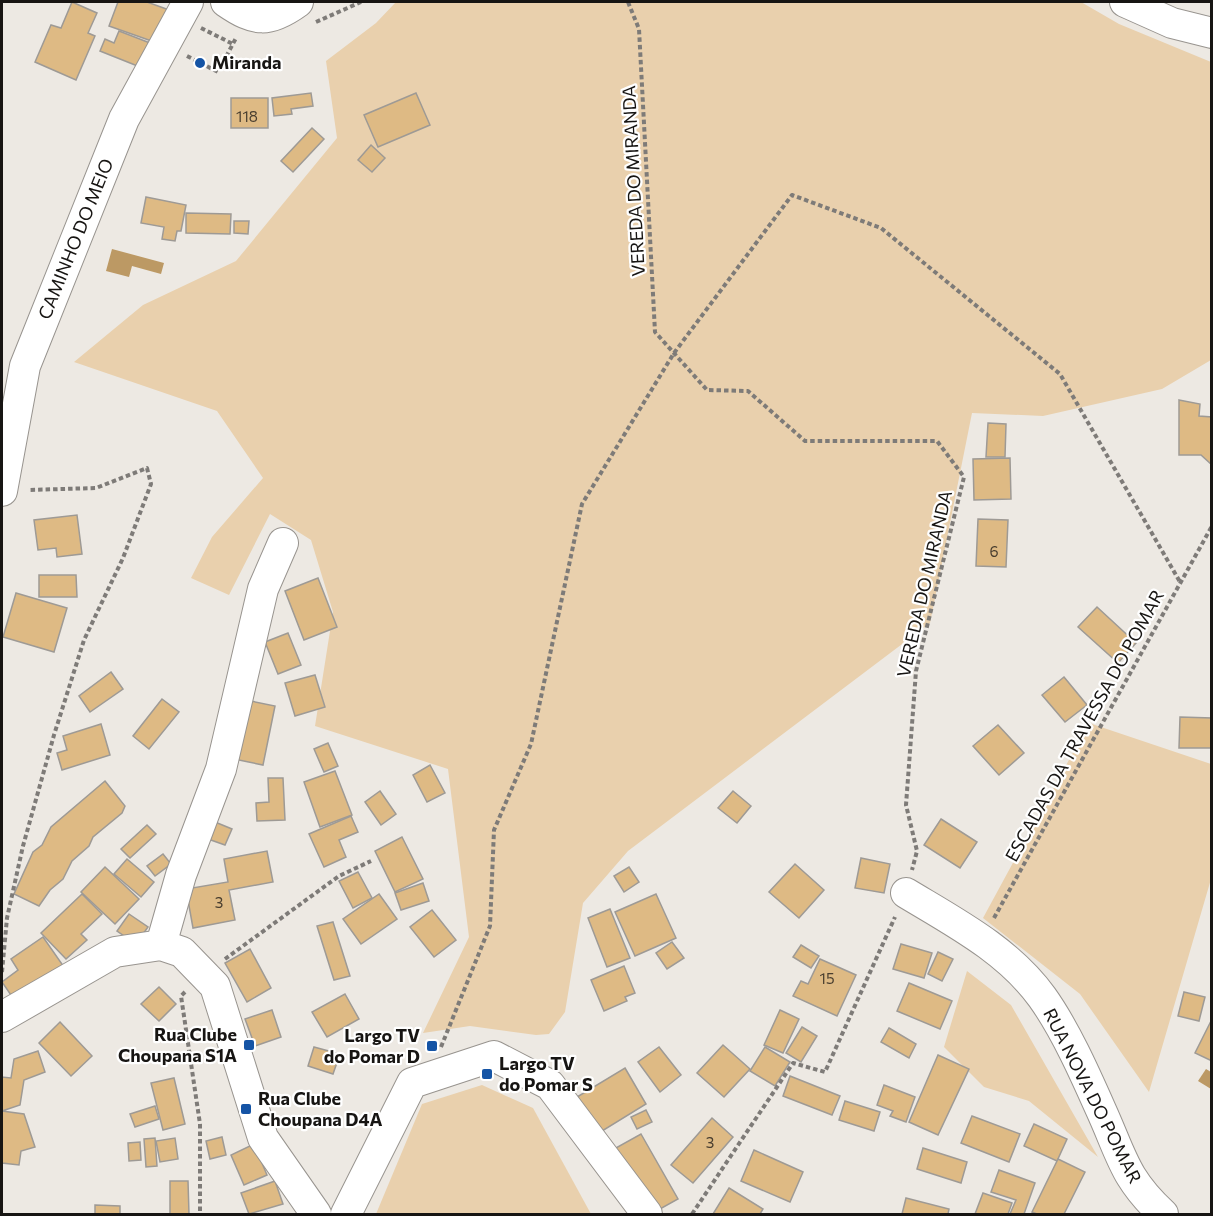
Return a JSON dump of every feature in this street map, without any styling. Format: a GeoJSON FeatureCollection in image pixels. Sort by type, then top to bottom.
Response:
{"type":"FeatureCollection","features":[{"type":"Feature","properties":{"kind":"street","name":"CAMINHO DO MEIO"},"geometry":{"type":"LineString","coordinates":[[2,489],[25,366],[124,119],[189,2]]}},
{"type":"Feature","properties":{"kind":"street"},"geometry":{"type":"LineString","coordinates":[[236,9],[258,19],[275,15],[298,2]]}},
{"type":"Feature","properties":{"kind":"street"},"geometry":{"type":"LineString","coordinates":[[1125,2],[1172,23],[1212,33]]}},
{"type":"Feature","properties":{"kind":"street"},"geometry":{"type":"LineString","coordinates":[[162,945],[181,876],[221,769],[263,589],[284,543]]}},
{"type":"Feature","properties":{"kind":"street","name":"RUA NOVA DO POMAR"},"geometry":{"type":"LineString","coordinates":[[906,893],[982,939],[1017,968],[1043,998],[1102,1112],[1128,1174],[1144,1197],[1163,1215]]}},
{"type":"Feature","properties":{"kind":"street"},"geometry":{"type":"LineString","coordinates":[[2,1017],[116,952],[162,945],[182,952],[215,986],[263,1138],[316,1215]]}},
{"type":"Feature","properties":{"kind":"street"},"geometry":{"type":"LineString","coordinates":[[346,1215],[412,1083],[494,1056],[550,1085],[647,1215]]}},
{"type":"Feature","properties":{"kind":"path","name":"VEREDA DO MIRANDA"},"geometry":{"type":"LineString","coordinates":[[628,2],[639,29],[655,332],[707,390],[748,391],[805,441],[937,441],[964,477],[916,671],[906,805],[917,851],[906,893]]}},
{"type":"Feature","properties":{"kind":"path"},"geometry":{"type":"LineString","coordinates":[[189,46],[184,55],[218,72],[232,44],[236,9]]}},
{"type":"Feature","properties":{"kind":"path"},"geometry":{"type":"LineString","coordinates":[[194,36],[199,27],[232,44]]}},
{"type":"Feature","properties":{"kind":"path"},"geometry":{"type":"LineString","coordinates":[[428,1078],[490,926],[494,830],[531,744],[582,504],[674,353],[792,195],[881,228],[1060,374],[1180,582]]}},
{"type":"Feature","properties":{"kind":"path"},"geometry":{"type":"LineString","coordinates":[[2,489],[39,491],[96,488],[147,468],[151,484],[123,558],[84,640],[54,735],[20,856],[7,918],[2,972]]}},
{"type":"Feature","properties":{"kind":"path","name":"ESCADAS DA TRAVESSA DO POMAR"},"geometry":{"type":"LineString","coordinates":[[982,939],[1212,526]]}},
{"type":"Feature","properties":{"kind":"path"},"geometry":{"type":"LineString","coordinates":[[200,1215],[200,1124],[181,996],[203,974],[260,936],[339,876],[371,861]]}},
{"type":"Feature","properties":{"kind":"path"},"geometry":{"type":"LineString","coordinates":[[692,1215],[793,1063],[825,1072],[906,893]]}},
{"type":"Feature","properties":{"kind":"shaded area"},"geometry":{"type":"Polygon","coordinates":[[[396,2],[1081,2],[1119,24],[1211,62],[1211,360],[1162,389],[1043,416],[972,413],[930,623],[628,851],[583,903],[565,1012],[549,1034],[536,1035],[470,1026],[423,1033],[469,937],[448,769],[315,726],[333,612],[311,540],[270,514],[229,595],[191,578],[212,537],[263,478],[217,411],[74,362],[143,305],[236,261],[337,138],[326,61],[376,23],[396,2]]]}},
{"type":"Feature","properties":{"kind":"shaded area"},"geometry":{"type":"Polygon","coordinates":[[[112,249],[164,263],[161,274],[132,266],[129,277],[106,271],[112,249]]]}},
{"type":"Feature","properties":{"kind":"shaded area"},"geometry":{"type":"Polygon","coordinates":[[[1089,723],[1211,764],[1211,879],[1149,1092],[1080,994],[983,918],[1089,723]]]}},
{"type":"Feature","properties":{"kind":"shaded area"},"geometry":{"type":"Polygon","coordinates":[[[967,971],[1011,1005],[1098,1157],[1029,1101],[984,1087],[944,1047],[967,971]]]}},
{"type":"Feature","properties":{"kind":"shaded area"},"geometry":{"type":"Polygon","coordinates":[[[1206,1069],[1211,1072],[1211,1089],[1198,1081],[1206,1069]]]}},
{"type":"Feature","properties":{"kind":"shaded area"},"geometry":{"type":"Polygon","coordinates":[[[482,1085],[533,1108],[591,1214],[376,1214],[422,1104],[482,1085]]]}},
{"type":"Feature","properties":{"kind":"building"},"geometry":{"type":"Polygon","coordinates":[[[72,2],[97,13],[88,33],[95,36],[76,80],[35,62],[51,25],[61,28],[72,2]]]}},
{"type":"Feature","properties":{"kind":"building"},"geometry":{"type":"Polygon","coordinates":[[[118,2],[147,2],[172,11],[160,44],[109,26],[118,2]]]}},
{"type":"Feature","properties":{"kind":"building"},"geometry":{"type":"Polygon","coordinates":[[[119,31],[150,43],[140,67],[100,51],[105,39],[114,43],[119,31]]]}},
{"type":"Feature","properties":{"kind":"building"},"geometry":{"type":"Polygon","coordinates":[[[311,93],[313,106],[291,109],[292,114],[274,116],[272,98],[311,93]]]}},
{"type":"Feature","properties":{"kind":"building"},"geometry":{"type":"Polygon","coordinates":[[[416,93],[430,125],[378,147],[364,115],[416,93]]]}},
{"type":"Feature","properties":{"kind":"building"},"geometry":{"type":"Polygon","coordinates":[[[231,98],[268,98],[268,128],[231,128],[231,98]]]}},
{"type":"Feature","properties":{"kind":"building"},"geometry":{"type":"Polygon","coordinates":[[[312,128],[324,139],[293,172],[281,161],[312,128]]]}},
{"type":"Feature","properties":{"kind":"building"},"geometry":{"type":"Polygon","coordinates":[[[371,145],[385,158],[372,172],[358,160],[371,145]]]}},
{"type":"Feature","properties":{"kind":"building"},"geometry":{"type":"Polygon","coordinates":[[[146,197],[186,205],[181,231],[177,231],[175,241],[162,239],[164,227],[141,223],[146,197]]]}},
{"type":"Feature","properties":{"kind":"building"},"geometry":{"type":"Polygon","coordinates":[[[186,213],[231,214],[230,234],[186,233],[186,213]]]}},
{"type":"Feature","properties":{"kind":"building"},"geometry":{"type":"Polygon","coordinates":[[[234,221],[249,221],[248,234],[234,233],[234,221]]]}},
{"type":"Feature","properties":{"kind":"building"},"geometry":{"type":"Polygon","coordinates":[[[1179,400],[1200,404],[1199,416],[1212,417],[1212,465],[1201,455],[1179,455],[1179,400]]]}},
{"type":"Feature","properties":{"kind":"building"},"geometry":{"type":"Polygon","coordinates":[[[988,423],[1006,424],[1005,457],[986,457],[988,423]]]}},
{"type":"Feature","properties":{"kind":"building"},"geometry":{"type":"Polygon","coordinates":[[[1010,458],[1011,499],[974,500],[973,459],[1010,458]]]}},
{"type":"Feature","properties":{"kind":"building"},"geometry":{"type":"Polygon","coordinates":[[[77,515],[82,554],[57,557],[56,548],[38,550],[34,520],[77,515]]]}},
{"type":"Feature","properties":{"kind":"building"},"geometry":{"type":"Polygon","coordinates":[[[978,519],[1008,520],[1006,567],[976,566],[978,519]]]}},
{"type":"Feature","properties":{"kind":"building"},"geometry":{"type":"Polygon","coordinates":[[[39,575],[76,575],[77,597],[39,597],[39,575]]]}},
{"type":"Feature","properties":{"kind":"building"},"geometry":{"type":"Polygon","coordinates":[[[318,578],[337,627],[304,640],[285,591],[318,578]]]}},
{"type":"Feature","properties":{"kind":"building"},"geometry":{"type":"Polygon","coordinates":[[[16,593],[67,608],[54,652],[3,637],[16,593]]]}},
{"type":"Feature","properties":{"kind":"building"},"geometry":{"type":"Polygon","coordinates":[[[1097,607],[1136,643],[1118,663],[1078,627],[1097,607]]]}},
{"type":"Feature","properties":{"kind":"building"},"geometry":{"type":"Polygon","coordinates":[[[288,633],[301,665],[278,674],[265,642],[288,633]]]}},
{"type":"Feature","properties":{"kind":"building"},"geometry":{"type":"Polygon","coordinates":[[[111,672],[123,689],[90,712],[79,696],[111,672]]]}},
{"type":"Feature","properties":{"kind":"building"},"geometry":{"type":"Polygon","coordinates":[[[315,675],[325,707],[295,716],[285,683],[315,675]]]}},
{"type":"Feature","properties":{"kind":"building"},"geometry":{"type":"Polygon","coordinates":[[[1064,677],[1087,705],[1065,722],[1042,695],[1064,677]]]}},
{"type":"Feature","properties":{"kind":"building"},"geometry":{"type":"Polygon","coordinates":[[[162,699],[179,712],[149,749],[133,736],[162,699]]]}},
{"type":"Feature","properties":{"kind":"building"},"geometry":{"type":"Polygon","coordinates":[[[241,699],[275,706],[263,765],[229,758],[241,699]]]}},
{"type":"Feature","properties":{"kind":"building"},"geometry":{"type":"Polygon","coordinates":[[[1180,717],[1212,718],[1212,748],[1179,748],[1180,717]]]}},
{"type":"Feature","properties":{"kind":"building"},"geometry":{"type":"Polygon","coordinates":[[[101,724],[110,755],[62,770],[57,753],[67,750],[63,736],[101,724]]]}},
{"type":"Feature","properties":{"kind":"building"},"geometry":{"type":"Polygon","coordinates":[[[998,725],[1024,753],[999,775],[973,746],[998,725]]]}},
{"type":"Feature","properties":{"kind":"building"},"geometry":{"type":"Polygon","coordinates":[[[328,743],[338,766],[324,772],[314,749],[328,743]]]}},
{"type":"Feature","properties":{"kind":"building"},"geometry":{"type":"Polygon","coordinates":[[[430,765],[445,793],[427,802],[413,775],[430,765]]]}},
{"type":"Feature","properties":{"kind":"building"},"geometry":{"type":"Polygon","coordinates":[[[335,771],[352,815],[320,827],[304,782],[335,771]]]}},
{"type":"Feature","properties":{"kind":"building"},"geometry":{"type":"Polygon","coordinates":[[[268,778],[283,778],[285,820],[257,821],[256,803],[269,802],[268,778]]]}},
{"type":"Feature","properties":{"kind":"building"},"geometry":{"type":"Polygon","coordinates":[[[105,781],[125,806],[122,813],[93,837],[89,846],[72,861],[63,879],[50,890],[39,906],[14,894],[33,852],[42,845],[51,827],[105,781]]]}},
{"type":"Feature","properties":{"kind":"building"},"geometry":{"type":"Polygon","coordinates":[[[380,791],[396,814],[381,825],[365,802],[380,791]]]}},
{"type":"Feature","properties":{"kind":"building"},"geometry":{"type":"Polygon","coordinates":[[[733,791],[751,806],[737,823],[718,808],[733,791]]]}},
{"type":"Feature","properties":{"kind":"building"},"geometry":{"type":"Polygon","coordinates":[[[351,816],[358,832],[339,840],[346,857],[324,867],[309,834],[351,816]]]}},
{"type":"Feature","properties":{"kind":"building"},"geometry":{"type":"Polygon","coordinates":[[[941,819],[977,842],[960,868],[924,845],[941,819]]]}},
{"type":"Feature","properties":{"kind":"building"},"geometry":{"type":"Polygon","coordinates":[[[215,822],[232,829],[225,845],[208,839],[215,822]]]}},
{"type":"Feature","properties":{"kind":"building"},"geometry":{"type":"Polygon","coordinates":[[[147,825],[156,834],[130,858],[121,849],[147,825]]]}},
{"type":"Feature","properties":{"kind":"building"},"geometry":{"type":"Polygon","coordinates":[[[402,837],[423,879],[395,892],[375,851],[402,837]]]}},
{"type":"Feature","properties":{"kind":"building"},"geometry":{"type":"Polygon","coordinates":[[[267,851],[273,882],[229,890],[235,920],[193,928],[186,889],[228,882],[224,859],[267,851]]]}},
{"type":"Feature","properties":{"kind":"building"},"geometry":{"type":"Polygon","coordinates":[[[163,854],[171,864],[155,876],[147,866],[163,854]]]}},
{"type":"Feature","properties":{"kind":"building"},"geometry":{"type":"Polygon","coordinates":[[[861,858],[890,864],[884,893],[855,888],[861,858]]]}},
{"type":"Feature","properties":{"kind":"building"},"geometry":{"type":"Polygon","coordinates":[[[127,859],[154,882],[141,897],[114,874],[127,859]]]}},
{"type":"Feature","properties":{"kind":"building"},"geometry":{"type":"Polygon","coordinates":[[[795,864],[824,890],[799,918],[769,892],[795,864]]]}},
{"type":"Feature","properties":{"kind":"building"},"geometry":{"type":"Polygon","coordinates":[[[105,867],[139,899],[115,924],[81,892],[105,867]]]}},
{"type":"Feature","properties":{"kind":"building"},"geometry":{"type":"Polygon","coordinates":[[[629,867],[639,882],[624,892],[614,876],[629,867]]]}},
{"type":"Feature","properties":{"kind":"building"},"geometry":{"type":"Polygon","coordinates":[[[358,872],[372,898],[353,908],[339,881],[358,872]]]}},
{"type":"Feature","properties":{"kind":"building"},"geometry":{"type":"Polygon","coordinates":[[[423,883],[429,901],[401,910],[395,893],[423,883]]]}},
{"type":"Feature","properties":{"kind":"building"},"geometry":{"type":"Polygon","coordinates":[[[82,894],[102,914],[81,934],[87,940],[66,959],[41,933],[82,894]]]}},
{"type":"Feature","properties":{"kind":"building"},"geometry":{"type":"Polygon","coordinates":[[[379,894],[397,919],[361,944],[343,919],[379,894]]]}},
{"type":"Feature","properties":{"kind":"building"},"geometry":{"type":"Polygon","coordinates":[[[656,894],[676,938],[635,956],[615,912],[656,894]]]}},
{"type":"Feature","properties":{"kind":"building"},"geometry":{"type":"Polygon","coordinates":[[[610,909],[630,958],[607,967],[588,918],[610,909]]]}},
{"type":"Feature","properties":{"kind":"building"},"geometry":{"type":"Polygon","coordinates":[[[432,910],[456,940],[434,957],[410,927],[432,910]]]}},
{"type":"Feature","properties":{"kind":"building"},"geometry":{"type":"Polygon","coordinates":[[[129,914],[148,927],[136,944],[117,931],[129,914]]]}},
{"type":"Feature","properties":{"kind":"building"},"geometry":{"type":"Polygon","coordinates":[[[333,922],[350,976],[334,980],[317,926],[333,922]]]}},
{"type":"Feature","properties":{"kind":"building"},"geometry":{"type":"Polygon","coordinates":[[[43,937],[64,967],[15,1001],[2,982],[18,970],[11,959],[43,937]]]}},
{"type":"Feature","properties":{"kind":"building"},"geometry":{"type":"Polygon","coordinates":[[[672,942],[684,958],[667,969],[656,953],[672,942]]]}},
{"type":"Feature","properties":{"kind":"building"},"geometry":{"type":"Polygon","coordinates":[[[901,944],[932,953],[924,978],[893,969],[901,944]]]}},
{"type":"Feature","properties":{"kind":"building"},"geometry":{"type":"Polygon","coordinates":[[[801,945],[819,956],[811,968],[793,957],[801,945]]]}},
{"type":"Feature","properties":{"kind":"building"},"geometry":{"type":"Polygon","coordinates":[[[250,949],[271,988],[247,1002],[225,963],[250,949]]]}},
{"type":"Feature","properties":{"kind":"building"},"geometry":{"type":"Polygon","coordinates":[[[938,952],[953,959],[942,981],[928,974],[938,952]]]}},
{"type":"Feature","properties":{"kind":"building"},"geometry":{"type":"Polygon","coordinates":[[[820,959],[856,975],[837,1016],[793,996],[801,981],[808,984],[820,959]]]}},
{"type":"Feature","properties":{"kind":"building"},"geometry":{"type":"Polygon","coordinates":[[[624,966],[635,993],[625,997],[627,1001],[604,1011],[591,980],[624,966]]]}},
{"type":"Feature","properties":{"kind":"building"},"geometry":{"type":"Polygon","coordinates":[[[909,983],[952,1001],[940,1029],[897,1011],[909,983]]]}},
{"type":"Feature","properties":{"kind":"building"},"geometry":{"type":"Polygon","coordinates":[[[159,987],[176,1004],[159,1021],[141,1004],[159,987]]]}},
{"type":"Feature","properties":{"kind":"building"},"geometry":{"type":"Polygon","coordinates":[[[1184,992],[1205,997],[1199,1021],[1178,1016],[1184,992]]]}},
{"type":"Feature","properties":{"kind":"building"},"geometry":{"type":"Polygon","coordinates":[[[345,994],[359,1019],[327,1037],[312,1012],[345,994]]]}},
{"type":"Feature","properties":{"kind":"building"},"geometry":{"type":"Polygon","coordinates":[[[272,1010],[281,1037],[255,1046],[245,1019],[272,1010]]]}},
{"type":"Feature","properties":{"kind":"building"},"geometry":{"type":"Polygon","coordinates":[[[780,1010],[799,1019],[783,1053],[764,1045],[780,1010]]]}},
{"type":"Feature","properties":{"kind":"building"},"geometry":{"type":"Polygon","coordinates":[[[1212,1019],[1212,1061],[1195,1053],[1212,1019]]]}},
{"type":"Feature","properties":{"kind":"building"},"geometry":{"type":"Polygon","coordinates":[[[60,1022],[92,1056],[71,1076],[39,1043],[60,1022]]]}},
{"type":"Feature","properties":{"kind":"building"},"geometry":{"type":"Polygon","coordinates":[[[802,1027],[817,1036],[801,1062],[786,1053],[802,1027]]]}},
{"type":"Feature","properties":{"kind":"building"},"geometry":{"type":"Polygon","coordinates":[[[889,1028],[916,1044],[909,1058],[881,1042],[889,1028]]]}},
{"type":"Feature","properties":{"kind":"building"},"geometry":{"type":"Polygon","coordinates":[[[723,1045],[750,1069],[724,1097],[697,1073],[723,1045]]]}},
{"type":"Feature","properties":{"kind":"building"},"geometry":{"type":"Polygon","coordinates":[[[314,1047],[340,1054],[333,1074],[308,1066],[314,1047]]]}},
{"type":"Feature","properties":{"kind":"building"},"geometry":{"type":"Polygon","coordinates":[[[659,1047],[681,1075],[660,1092],[638,1062],[659,1047]]]}},
{"type":"Feature","properties":{"kind":"building"},"geometry":{"type":"Polygon","coordinates":[[[765,1047],[790,1062],[775,1086],[750,1071],[765,1047]]]}},
{"type":"Feature","properties":{"kind":"building"},"geometry":{"type":"Polygon","coordinates":[[[38,1051],[45,1072],[24,1080],[20,1105],[2,1111],[2,1077],[11,1078],[14,1059],[38,1051]]]}},
{"type":"Feature","properties":{"kind":"building"},"geometry":{"type":"Polygon","coordinates":[[[938,1055],[969,1069],[938,1135],[909,1122],[938,1055]]]}},
{"type":"Feature","properties":{"kind":"building"},"geometry":{"type":"Polygon","coordinates":[[[625,1068],[646,1104],[594,1136],[572,1100],[625,1068]]]}},
{"type":"Feature","properties":{"kind":"building"},"geometry":{"type":"Polygon","coordinates":[[[790,1076],[840,1096],[832,1115],[783,1096],[790,1076]]]}},
{"type":"Feature","properties":{"kind":"building"},"geometry":{"type":"Polygon","coordinates":[[[174,1078],[185,1124],[163,1130],[151,1083],[174,1078]]]}},
{"type":"Feature","properties":{"kind":"building"},"geometry":{"type":"Polygon","coordinates":[[[884,1085],[915,1097],[906,1122],[890,1116],[893,1111],[877,1105],[884,1085]]]}},
{"type":"Feature","properties":{"kind":"building"},"geometry":{"type":"Polygon","coordinates":[[[845,1101],[880,1112],[874,1131],[839,1120],[845,1101]]]}},
{"type":"Feature","properties":{"kind":"building"},"geometry":{"type":"Polygon","coordinates":[[[155,1106],[159,1119],[135,1127],[130,1114],[155,1106]]]}},
{"type":"Feature","properties":{"kind":"building"},"geometry":{"type":"Polygon","coordinates":[[[646,1110],[652,1122],[637,1129],[631,1117],[646,1110]]]}},
{"type":"Feature","properties":{"kind":"building"},"geometry":{"type":"Polygon","coordinates":[[[2,1111],[24,1114],[35,1147],[21,1151],[19,1165],[2,1163],[2,1111]]]}},
{"type":"Feature","properties":{"kind":"building"},"geometry":{"type":"Polygon","coordinates":[[[972,1116],[1020,1134],[1009,1162],[961,1143],[972,1116]]]}},
{"type":"Feature","properties":{"kind":"building"},"geometry":{"type":"Polygon","coordinates":[[[712,1118],[733,1137],[693,1183],[671,1165],[712,1118]]]}},
{"type":"Feature","properties":{"kind":"building"},"geometry":{"type":"Polygon","coordinates":[[[1034,1124],[1067,1139],[1057,1161],[1024,1146],[1034,1124]]]}},
{"type":"Feature","properties":{"kind":"building"},"geometry":{"type":"Polygon","coordinates":[[[641,1134],[678,1199],[651,1214],[614,1149],[641,1134]]]}},
{"type":"Feature","properties":{"kind":"building"},"geometry":{"type":"Polygon","coordinates":[[[222,1137],[226,1155],[210,1159],[206,1141],[222,1137]]]}},
{"type":"Feature","properties":{"kind":"building"},"geometry":{"type":"Polygon","coordinates":[[[155,1138],[157,1166],[146,1167],[144,1139],[155,1138]]]}},
{"type":"Feature","properties":{"kind":"building"},"geometry":{"type":"Polygon","coordinates":[[[175,1138],[178,1159],[160,1162],[156,1141],[175,1138]]]}},
{"type":"Feature","properties":{"kind":"building"},"geometry":{"type":"Polygon","coordinates":[[[140,1142],[141,1160],[129,1161],[128,1143],[140,1142]]]}},
{"type":"Feature","properties":{"kind":"building"},"geometry":{"type":"Polygon","coordinates":[[[254,1144],[267,1175],[244,1185],[231,1155],[254,1144]]]}},
{"type":"Feature","properties":{"kind":"building"},"geometry":{"type":"Polygon","coordinates":[[[923,1148],[967,1162],[961,1183],[917,1169],[923,1148]]]}},
{"type":"Feature","properties":{"kind":"building"},"geometry":{"type":"Polygon","coordinates":[[[754,1150],[803,1172],[790,1202],[741,1181],[754,1150]]]}},
{"type":"Feature","properties":{"kind":"building"},"geometry":{"type":"Polygon","coordinates":[[[1058,1159],[1085,1172],[1064,1214],[1032,1212],[1058,1159]]]}},
{"type":"Feature","properties":{"kind":"building"},"geometry":{"type":"Polygon","coordinates":[[[999,1170],[1035,1183],[1024,1214],[1010,1214],[1016,1200],[991,1192],[999,1170]]]}},
{"type":"Feature","properties":{"kind":"building"},"geometry":{"type":"Polygon","coordinates":[[[170,1181],[188,1181],[189,1214],[170,1214],[170,1181]]]}},
{"type":"Feature","properties":{"kind":"building"},"geometry":{"type":"Polygon","coordinates":[[[275,1181],[283,1204],[249,1214],[241,1193],[275,1181]]]}},
{"type":"Feature","properties":{"kind":"building"},"geometry":{"type":"Polygon","coordinates":[[[729,1188],[763,1209],[760,1214],[713,1214],[729,1188]]]}},
{"type":"Feature","properties":{"kind":"building"},"geometry":{"type":"Polygon","coordinates":[[[983,1193],[1012,1203],[1008,1214],[975,1214],[983,1193]]]}},
{"type":"Feature","properties":{"kind":"building"},"geometry":{"type":"Polygon","coordinates":[[[906,1198],[949,1209],[948,1214],[902,1214],[906,1198]]]}},
{"type":"Feature","properties":{"kind":"building"},"geometry":{"type":"Polygon","coordinates":[[[95,1205],[120,1206],[120,1214],[95,1214],[95,1205]]]}},
{"type":"Feature","properties":{"kind":"place","name":"Miranda"},"geometry":{"type":"Point","coordinates":[200,63]}},
{"type":"Feature","properties":{"kind":"place","name":"Rua Clube Choupana S1A"},"geometry":{"type":"Point","coordinates":[249,1045]}},
{"type":"Feature","properties":{"kind":"place","name":"Largo TV do Pomar D"},"geometry":{"type":"Point","coordinates":[432,1046]}},
{"type":"Feature","properties":{"kind":"place","name":"Largo TV do Pomar S"},"geometry":{"type":"Point","coordinates":[487,1074]}},
{"type":"Feature","properties":{"kind":"place","name":"Rua Clube Choupana D4A"},"geometry":{"type":"Point","coordinates":[246,1109]}}]}
